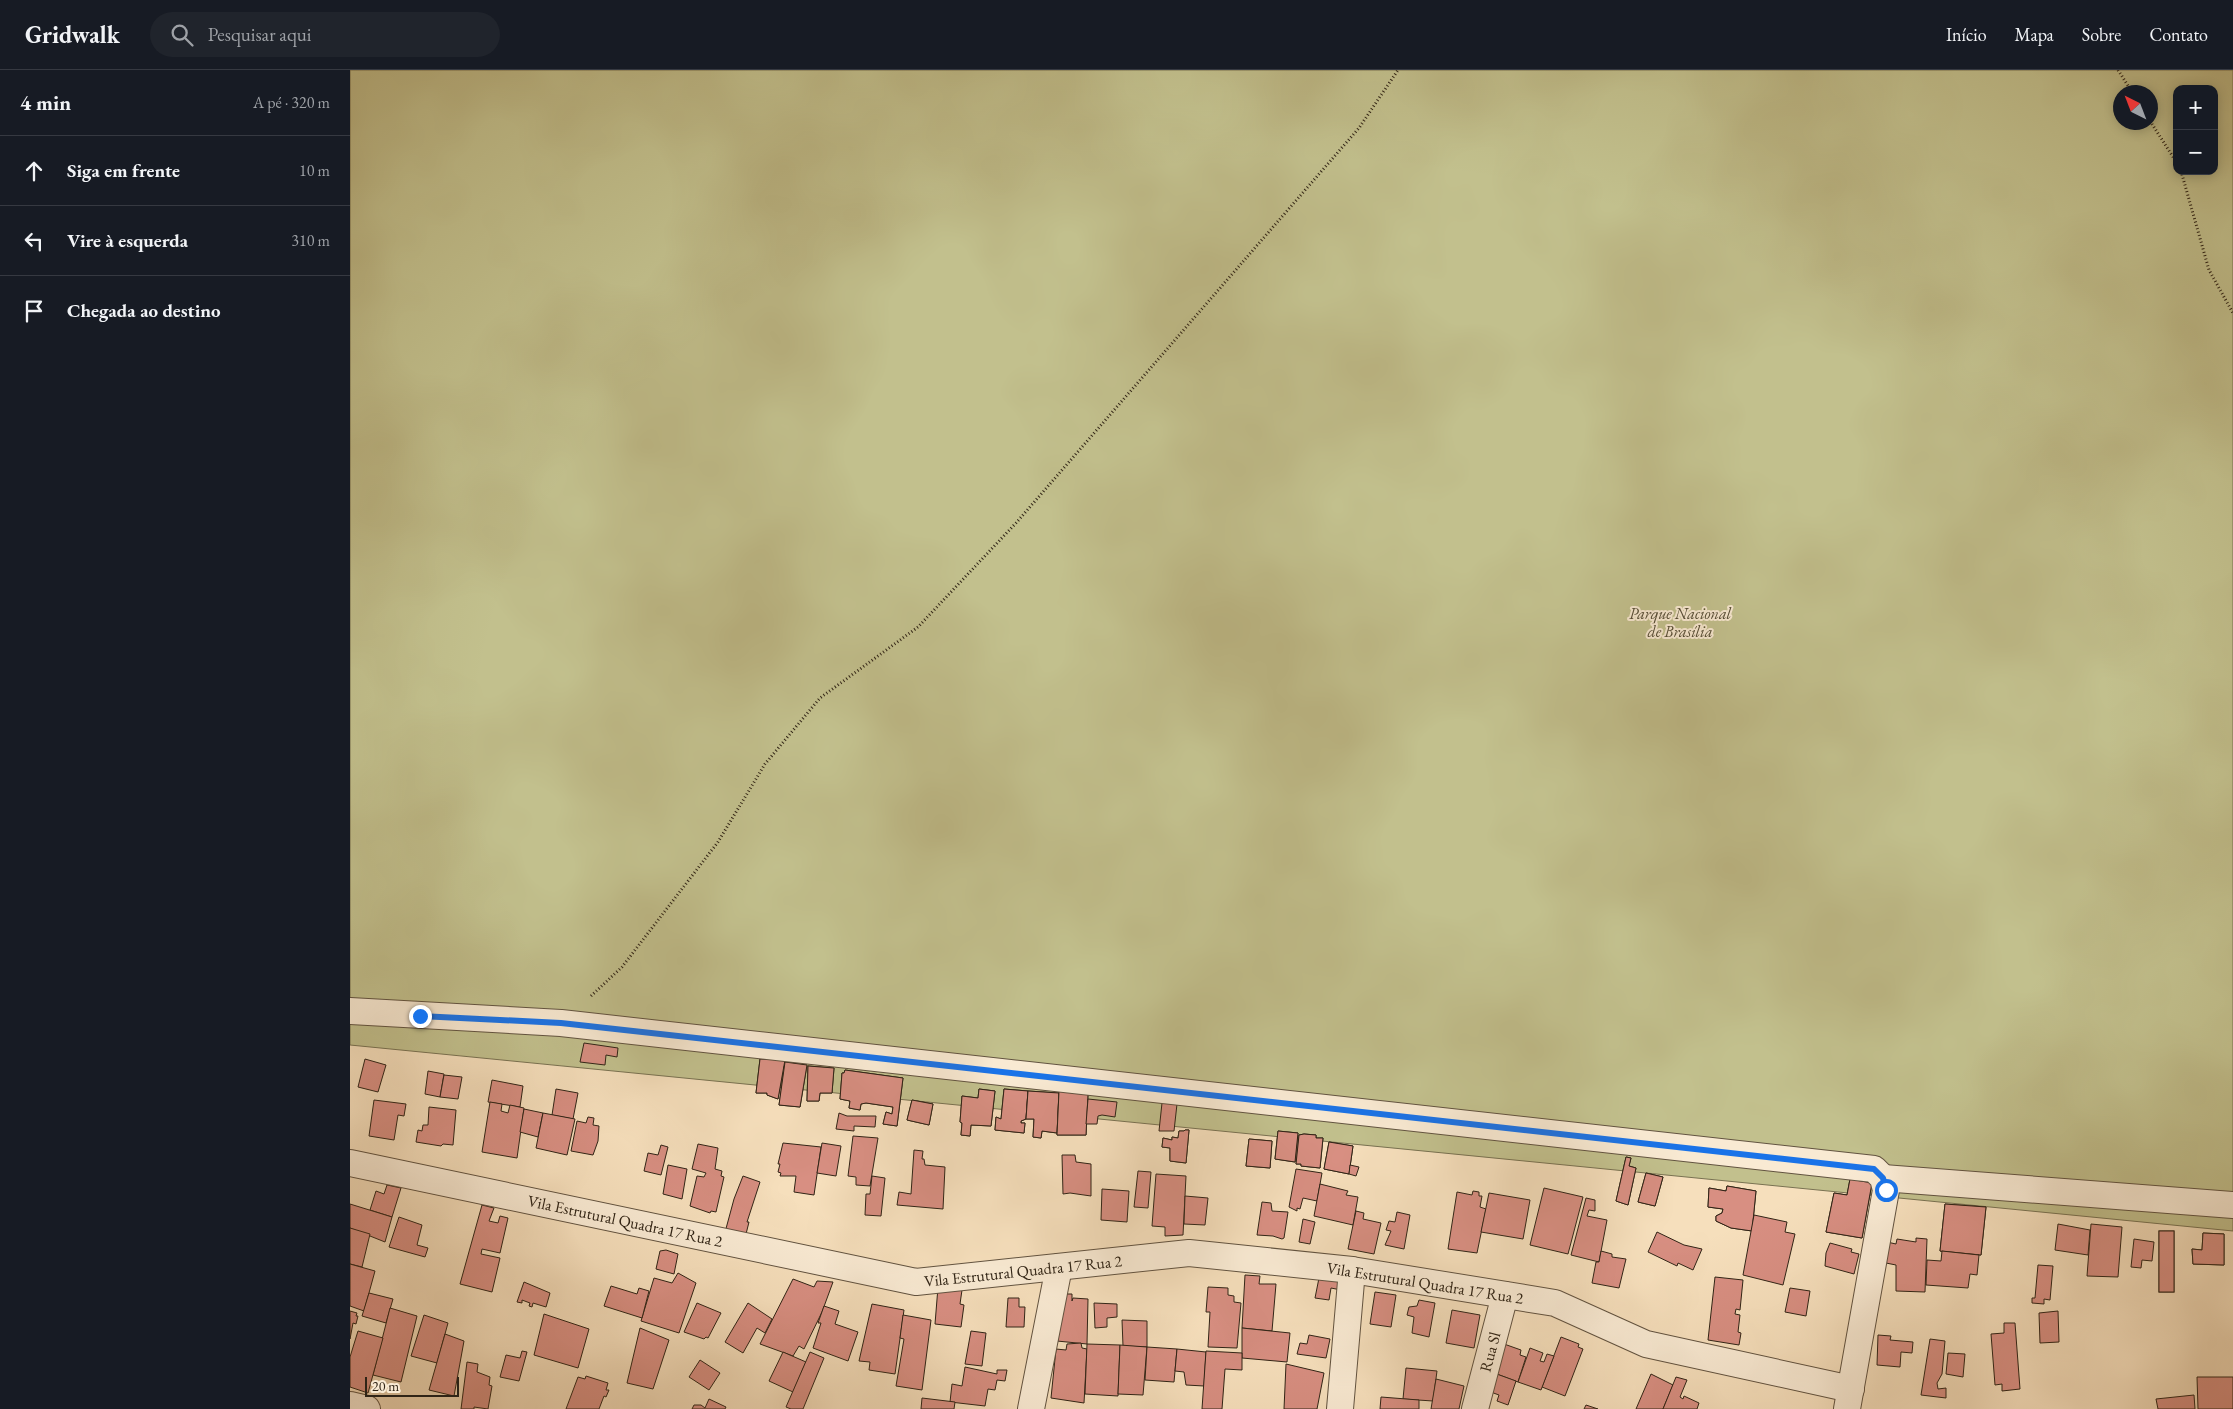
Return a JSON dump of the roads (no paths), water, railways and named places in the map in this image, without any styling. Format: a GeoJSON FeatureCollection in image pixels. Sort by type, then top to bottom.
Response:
{"type":"FeatureCollection","features":[{"type":"Feature","properties":{"kind":"street"},"geometry":{"type":"LineString","coordinates":[[350,1011],[561,1023],[1874,1169],[1883,1178],[1886,1190],[1849,1399]]}},
{"type":"Feature","properties":{"kind":"street","name":"Vila Estrutural Quadra 17 Rua 2"},"geometry":{"type":"LineString","coordinates":[[350,1163],[916,1282],[1189,1253],[1352,1270],[1555,1303],[1646,1344],[1849,1399]]}},
{"type":"Feature","properties":{"kind":"street"},"geometry":{"type":"LineString","coordinates":[[1883,1178],[2233,1205]]}},
{"type":"Feature","properties":{"kind":"street"},"geometry":{"type":"LineString","coordinates":[[1031,1409],[1059,1267]]}},
{"type":"Feature","properties":{"kind":"street"},"geometry":{"type":"LineString","coordinates":[[1340,1409],[1352,1270]]}},
{"type":"Feature","properties":{"kind":"street","name":"Rua Sl"},"geometry":{"type":"LineString","coordinates":[[1476,1409],[1506,1295]]}},
{"type":"Feature","properties":{"kind":"street"},"geometry":{"type":"LineString","coordinates":[[350,1405],[367,1409]]}},
{"type":"Feature","properties":{"kind":"park label","name":"Parque Nacional de Brasília"},"geometry":{"type":"Point","coordinates":[1680,622]}}]}
